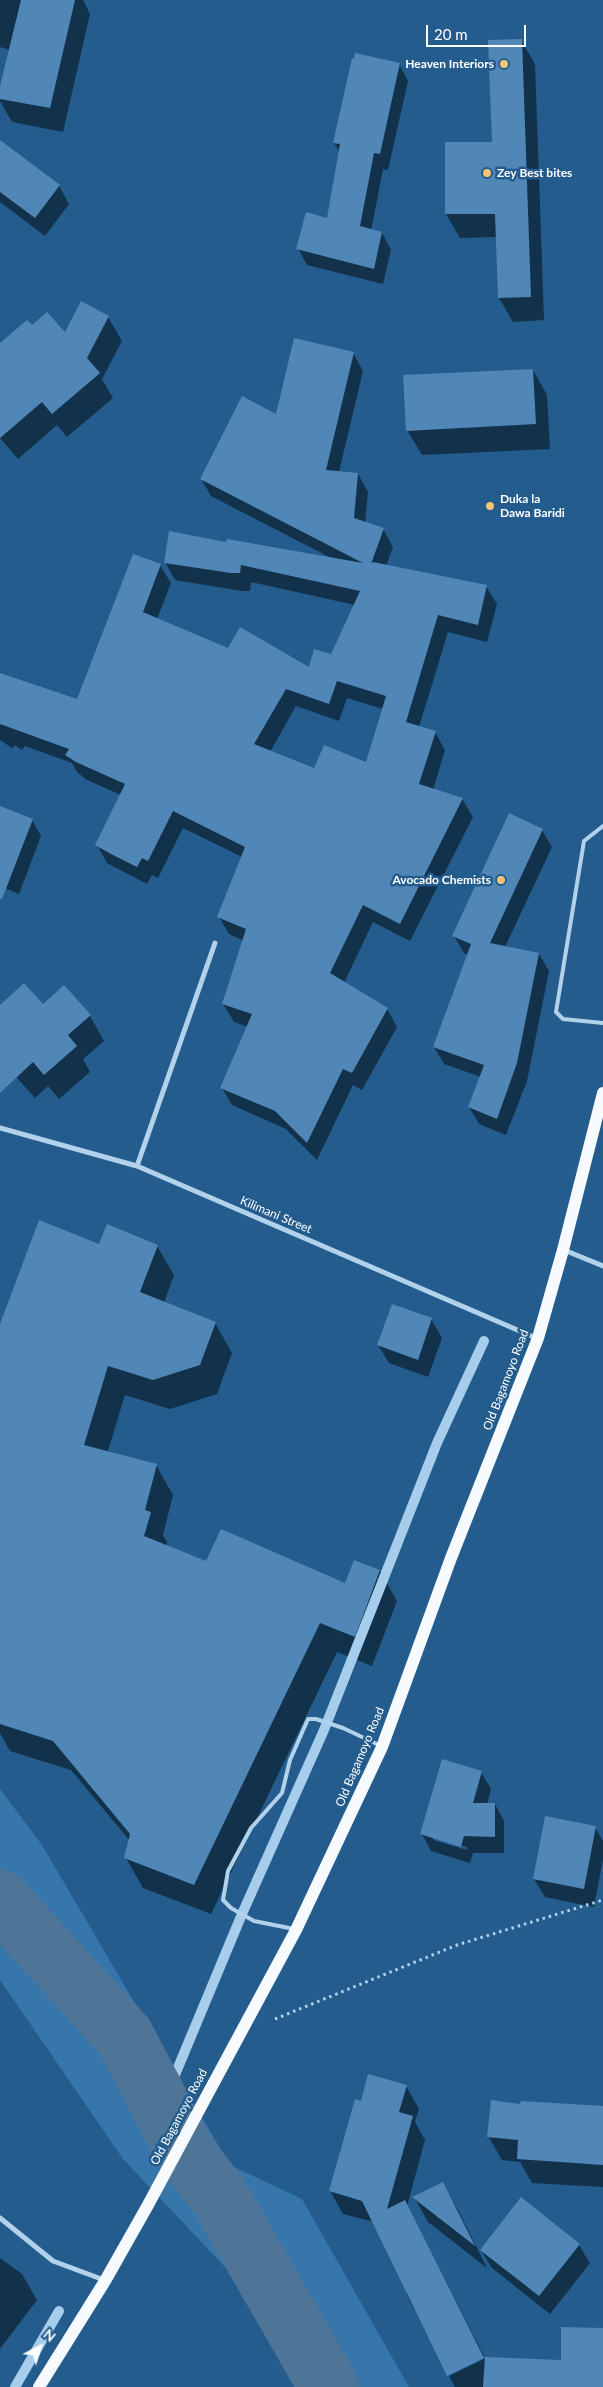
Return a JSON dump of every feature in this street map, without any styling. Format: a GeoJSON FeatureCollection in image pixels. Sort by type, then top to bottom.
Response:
{"type":"FeatureCollection","features":[{"type":"Feature","properties":{"kind":"main road","name":"Old Bagamoyo Road"},"geometry":{"type":"LineString","coordinates":[[39,2387],[105,2280],[148,2205],[296,1930],[382,1747],[451,1558],[538,1338],[563,1250],[603,1093]]}},
{"type":"Feature","properties":{"kind":"street"},"geometry":{"type":"LineString","coordinates":[[137,1166],[215,943]]}},
{"type":"Feature","properties":{"kind":"street","name":"Kilimani Street"},"geometry":{"type":"LineString","coordinates":[[0,1128],[137,1166],[538,1338]]}},
{"type":"Feature","properties":{"kind":"street"},"geometry":{"type":"LineString","coordinates":[[563,1250],[603,1266]]}},
{"type":"Feature","properties":{"kind":"street"},"geometry":{"type":"LineString","coordinates":[[0,2218],[53,2261],[105,2280]]}},
{"type":"Feature","properties":{"kind":"lane"},"geometry":{"type":"LineString","coordinates":[[603,826],[584,841],[556,1012],[563,1019],[603,1023]]}},
{"type":"Feature","properties":{"kind":"lane"},"geometry":{"type":"LineString","coordinates":[[296,1930],[254,1921],[231,1908],[223,1900],[228,1871],[251,1828],[282,1792],[290,1760],[308,1719],[316,1719],[342,1728],[382,1747]]}},
{"type":"Feature","properties":{"kind":"path"},"geometry":{"type":"LineString","coordinates":[[240,2034],[456,1945],[603,1900]]}},
{"type":"Feature","properties":{"kind":"shaded area"},"geometry":{"type":"Polygon","coordinates":[[[0,1789],[42,1845],[230,2165],[302,2199],[409,2387],[299,2387],[256,2300],[123,2159],[0,1980],[0,1789]]]}},
{"type":"Feature","properties":{"kind":"building"},"geometry":{"type":"Polygon","coordinates":[[[21,0],[75,0],[50,108],[0,99],[0,86],[21,0]]]}},
{"type":"Feature","properties":{"kind":"building"},"geometry":{"type":"Polygon","coordinates":[[[522,39],[531,297],[498,298],[495,214],[445,214],[445,142],[492,142],[488,40],[522,39]]]}},
{"type":"Feature","properties":{"kind":"building"},"geometry":{"type":"Polygon","coordinates":[[[355,53],[400,63],[380,154],[374,153],[360,226],[382,232],[374,269],[296,249],[306,212],[327,218],[340,144],[333,143],[352,58],[354,59],[355,53]]]}},
{"type":"Feature","properties":{"kind":"building"},"geometry":{"type":"Polygon","coordinates":[[[0,140],[60,185],[35,218],[0,192],[0,140]]]}},
{"type":"Feature","properties":{"kind":"building"},"geometry":{"type":"Polygon","coordinates":[[[81,301],[109,316],[87,358],[100,373],[52,414],[42,402],[0,438],[0,343],[27,320],[32,325],[47,312],[65,332],[81,301]]]}},
{"type":"Feature","properties":{"kind":"building"},"geometry":{"type":"Polygon","coordinates":[[[294,338],[354,352],[326,470],[358,473],[354,518],[384,528],[371,564],[373,562],[487,585],[478,625],[438,615],[406,722],[436,731],[419,784],[463,798],[400,924],[363,905],[330,973],[388,1008],[352,1073],[343,1069],[307,1143],[275,1111],[220,1088],[252,1014],[222,1004],[246,929],[217,917],[245,847],[173,811],[148,861],[142,858],[137,867],[111,854],[95,845],[125,784],[76,762],[65,755],[69,749],[0,724],[0,673],[77,699],[133,554],[161,564],[143,612],[228,648],[240,627],[309,667],[314,649],[331,654],[360,591],[241,565],[240,573],[231,573],[164,563],[169,531],[226,542],[227,539],[363,563],[200,479],[242,396],[276,414],[294,338]],[[337,681],[329,704],[286,689],[254,744],[314,768],[324,745],[366,762],[386,696],[337,681]]]}},
{"type":"Feature","properties":{"kind":"building"},"geometry":{"type":"Polygon","coordinates":[[[533,369],[536,424],[406,431],[403,375],[533,369]]]}},
{"type":"Feature","properties":{"kind":"building"},"geometry":{"type":"Polygon","coordinates":[[[0,806],[33,819],[2,899],[0,899],[0,806]]]}},
{"type":"Feature","properties":{"kind":"building"},"geometry":{"type":"Polygon","coordinates":[[[509,813],[543,829],[490,943],[539,953],[517,1063],[497,1119],[468,1107],[484,1065],[433,1047],[471,944],[452,936],[509,813]]]}},
{"type":"Feature","properties":{"kind":"building"},"geometry":{"type":"Polygon","coordinates":[[[24,983],[43,1004],[64,985],[91,1015],[68,1035],[77,1046],[44,1075],[33,1062],[0,1093],[0,1005],[24,983]]]}},
{"type":"Feature","properties":{"kind":"building"},"geometry":{"type":"Polygon","coordinates":[[[39,1220],[99,1244],[107,1224],[158,1245],[140,1292],[216,1322],[200,1365],[153,1380],[108,1366],[84,1445],[157,1464],[145,1510],[151,1512],[144,1536],[206,1561],[221,1529],[345,1583],[354,1560],[380,1570],[355,1637],[320,1623],[194,1885],[124,1858],[130,1834],[53,1741],[0,1724],[0,1324],[39,1220]]]}},
{"type":"Feature","properties":{"kind":"building"},"geometry":{"type":"Polygon","coordinates":[[[392,1304],[432,1318],[418,1360],[377,1345],[392,1304]]]}},
{"type":"Feature","properties":{"kind":"building"},"geometry":{"type":"Polygon","coordinates":[[[442,1759],[482,1771],[473,1803],[495,1803],[495,1837],[464,1836],[461,1847],[420,1834],[442,1759]]]}},
{"type":"Feature","properties":{"kind":"building"},"geometry":{"type":"Polygon","coordinates":[[[545,1816],[596,1826],[584,1889],[533,1879],[545,1816]]]}},
{"type":"Feature","properties":{"kind":"building"},"geometry":{"type":"Polygon","coordinates":[[[368,2074],[407,2085],[399,2112],[413,2116],[387,2209],[405,2200],[484,2358],[447,2376],[362,2201],[329,2191],[355,2099],[361,2101],[368,2074]]]}},
{"type":"Feature","properties":{"kind":"building"},"geometry":{"type":"Polygon","coordinates":[[[491,2100],[520,2104],[521,2101],[603,2106],[603,2165],[517,2159],[518,2140],[487,2137],[491,2100]]]}},
{"type":"Feature","properties":{"kind":"building"},"geometry":{"type":"Polygon","coordinates":[[[443,2182],[475,2246],[412,2197],[443,2182]]]}},
{"type":"Feature","properties":{"kind":"building"},"geometry":{"type":"Polygon","coordinates":[[[521,2197],[580,2244],[539,2296],[480,2250],[521,2197]]]}},
{"type":"Feature","properties":{"kind":"building"},"geometry":{"type":"Polygon","coordinates":[[[561,2327],[603,2328],[603,2387],[483,2387],[485,2357],[561,2360],[561,2327]]]}},
{"type":"Feature","properties":{"kind":"waterway"},"geometry":{"type":"LineString","coordinates":[[162,2106],[242,1914],[324,1730],[437,1443],[484,1341]]}},
{"type":"Feature","properties":{"kind":"waterway"},"geometry":{"type":"LineString","coordinates":[[0,1900],[124,2036],[187,2155],[219,2196],[329,2387]]}},
{"type":"Feature","properties":{"kind":"waterway"},"geometry":{"type":"LineString","coordinates":[[15,2387],[59,2311]]}},
{"type":"Feature","properties":{"kind":"place","name":"Heaven Interiors"},"geometry":{"type":"Point","coordinates":[504,64]}},
{"type":"Feature","properties":{"kind":"place","name":"Zey Best bites"},"geometry":{"type":"Point","coordinates":[487,173]}},
{"type":"Feature","properties":{"kind":"place","name":"Duka la Dawa Baridi"},"geometry":{"type":"Point","coordinates":[490,506]}},
{"type":"Feature","properties":{"kind":"place","name":"Avocado Chemists"},"geometry":{"type":"Point","coordinates":[501,880]}}]}
